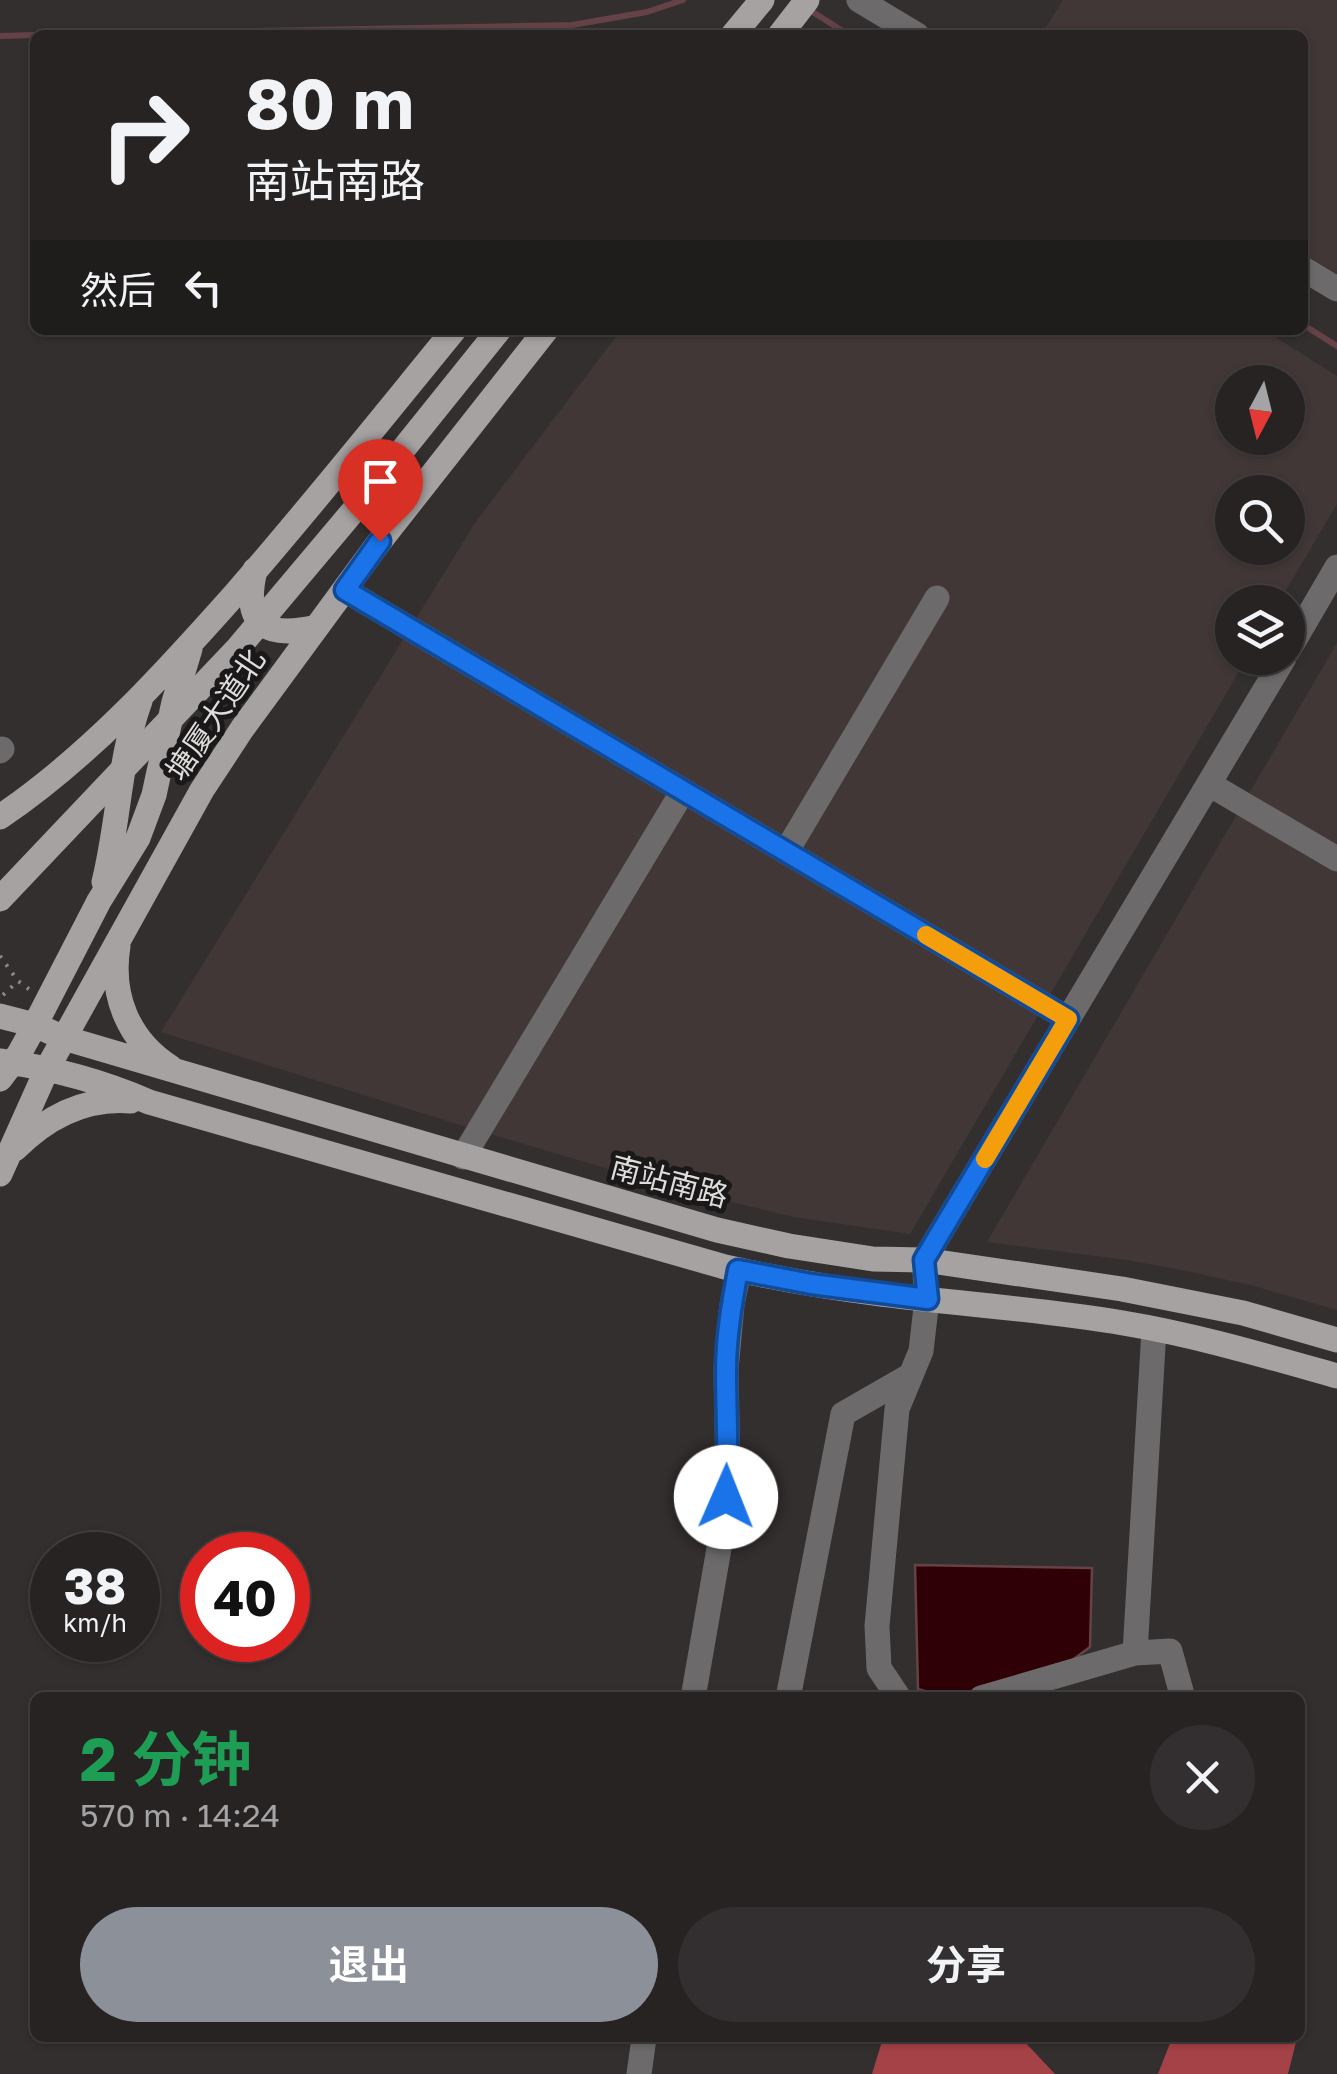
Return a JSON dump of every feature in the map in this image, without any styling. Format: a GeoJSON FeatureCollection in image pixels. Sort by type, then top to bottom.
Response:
{"type":"FeatureCollection","features":[{"type":"Feature","properties":{"kind":"main road"},"geometry":{"type":"LineString","coordinates":[[737,30],[762,0]]}},
{"type":"Feature","properties":{"kind":"main road"},"geometry":{"type":"LineString","coordinates":[[784,30],[807,0]]}},
{"type":"Feature","properties":{"kind":"main road"},"geometry":{"type":"LineString","coordinates":[[0,817],[53,779],[196,638],[450,335]]}},
{"type":"Feature","properties":{"kind":"main road","name":"塘厦大道北"},"geometry":{"type":"LineString","coordinates":[[0,899],[238,648],[496,335]]}},
{"type":"Feature","properties":{"kind":"main road","name":"塘厦大道北"},"geometry":{"type":"LineString","coordinates":[[3,1167],[47,1069],[202,790],[380,541],[542,335]]}},
{"type":"Feature","properties":{"kind":"main road"},"geometry":{"type":"LineString","coordinates":[[255,570],[250,598],[252,610],[261,623],[285,632],[317,627]]}},
{"type":"Feature","properties":{"kind":"main road"},"geometry":{"type":"LineString","coordinates":[[4,1068],[35,1025],[146,820],[161,770],[180,675],[196,638]]}},
{"type":"Feature","properties":{"kind":"main road"},"geometry":{"type":"LineString","coordinates":[[99,901],[129,735],[141,696]]}},
{"type":"Feature","properties":{"kind":"main road"},"geometry":{"type":"LineString","coordinates":[[122,932],[116,964],[121,1006],[151,1051],[179,1072]]}},
{"type":"Feature","properties":{"kind":"main road","name":"南站南路"},"geometry":{"type":"LineString","coordinates":[[0,1016],[717,1230],[873,1259],[924,1260],[1122,1289],[1243,1313],[1337,1340]]}},
{"type":"Feature","properties":{"kind":"main road"},"geometry":{"type":"LineString","coordinates":[[4,1068],[47,1069],[103,1084],[148,1102],[738,1270],[785,1280],[1074,1315],[1154,1329],[1218,1342],[1337,1376]]}},
{"type":"Feature","properties":{"kind":"main road"},"geometry":{"type":"LineString","coordinates":[[3,1167],[33,1132],[75,1107],[99,1101],[148,1102]]}},
{"type":"Feature","properties":{"kind":"street"},"geometry":{"type":"LineString","coordinates":[[860,0],[909,30]]}},
{"type":"Feature","properties":{"kind":"street"},"geometry":{"type":"LineString","coordinates":[[1308,271],[1337,288]]}},
{"type":"Feature","properties":{"kind":"street"},"geometry":{"type":"LineString","coordinates":[[1305,622],[1337,567]]}},
{"type":"Feature","properties":{"kind":"street"},"geometry":{"type":"LineString","coordinates":[[345,590],[1068,1019]]}},
{"type":"Feature","properties":{"kind":"street"},"geometry":{"type":"LineString","coordinates":[[786,852],[937,598]]}},
{"type":"Feature","properties":{"kind":"street"},"geometry":{"type":"LineString","coordinates":[[895,1692],[879,1668],[877,1626],[897,1409],[921,1351],[928,1299],[924,1260],[1274,675]]}},
{"type":"Feature","properties":{"kind":"street"},"geometry":{"type":"LineString","coordinates":[[1209,784],[1337,860]]}},
{"type":"Feature","properties":{"kind":"street"},"geometry":{"type":"LineString","coordinates":[[463,1157],[683,790]]}},
{"type":"Feature","properties":{"kind":"street"},"geometry":{"type":"LineString","coordinates":[[694,1692],[724,1514],[728,1474],[726,1369],[738,1270]]}},
{"type":"Feature","properties":{"kind":"street"},"geometry":{"type":"LineString","coordinates":[[1135,1654],[1154,1329]]}},
{"type":"Feature","properties":{"kind":"street"},"geometry":{"type":"LineString","coordinates":[[789,1692],[843,1414],[911,1375]]}},
{"type":"Feature","properties":{"kind":"street"},"geometry":{"type":"LineString","coordinates":[[1003,1692],[1135,1654],[1170,1650],[1180,1692]]}},
{"type":"Feature","properties":{"kind":"street"},"geometry":{"type":"LineString","coordinates":[[639,2074],[643,2042]]}},
{"type":"Feature","properties":{"kind":"path"},"geometry":{"type":"LineString","coordinates":[[0,956],[18,981],[32,991]]}},
{"type":"Feature","properties":{"kind":"path"},"geometry":{"type":"LineString","coordinates":[[0,998],[18,981]]}},
{"type":"Feature","properties":{"kind":"shaded area"},"geometry":{"type":"Polygon","coordinates":[[[1063,0],[1337,0],[1337,274],[1308,256],[1308,30],[1044,30],[1063,0]]]}},
{"type":"Feature","properties":{"kind":"shaded area"},"geometry":{"type":"Polygon","coordinates":[[[617,335],[1272,335],[1337,376],[1337,504],[1305,558],[1305,475],[1215,475],[1215,565],[1301,565],[1289,585],[1215,585],[1215,675],[1237,675],[910,1234],[794,1217],[672,1188],[161,1032],[475,523],[617,335]]]}},
{"type":"Feature","properties":{"kind":"shaded area"},"geometry":{"type":"Polygon","coordinates":[[[1337,643],[1337,1310],[1187,1271],[987,1242],[1337,643]]]}},
{"type":"Feature","properties":{"kind":"shaded area"},"geometry":{"type":"Polygon","coordinates":[[[915,1565],[1092,1568],[1090,1647],[1056,1672],[977,1692],[918,1689],[915,1565]]]}},
{"type":"Feature","properties":{"kind":"shaded area"},"geometry":{"type":"Polygon","coordinates":[[[882,2042],[1025,2042],[1055,2074],[872,2074],[882,2042]]]}},
{"type":"Feature","properties":{"kind":"shaded area"},"geometry":{"type":"Polygon","coordinates":[[[1170,2042],[1296,2042],[1288,2074],[1158,2074],[1170,2042]]]}},
{"type":"Feature","properties":{"kind":"waterway"},"geometry":{"type":"LineString","coordinates":[[312,30],[572,25],[647,12],[683,0]]}},
{"type":"Feature","properties":{"kind":"waterway"},"geometry":{"type":"LineString","coordinates":[[808,9],[841,30]]}},
{"type":"Feature","properties":{"kind":"waterway"},"geometry":{"type":"LineString","coordinates":[[0,36],[30,35]]}},
{"type":"Feature","properties":{"kind":"waterway"},"geometry":{"type":"LineString","coordinates":[[1308,328],[1337,346]]}},
{"type":"Feature","properties":{"kind":"slow traffic"},"geometry":{"type":"LineString","coordinates":[[926,935],[1068,1019],[985,1159]]}},
{"type":"Feature","properties":{"kind":"route"},"geometry":{"type":"LineString","coordinates":[[380,541],[345,590],[1068,1019],[924,1260],[928,1299],[738,1270],[726,1369],[726,1497]]}}]}
